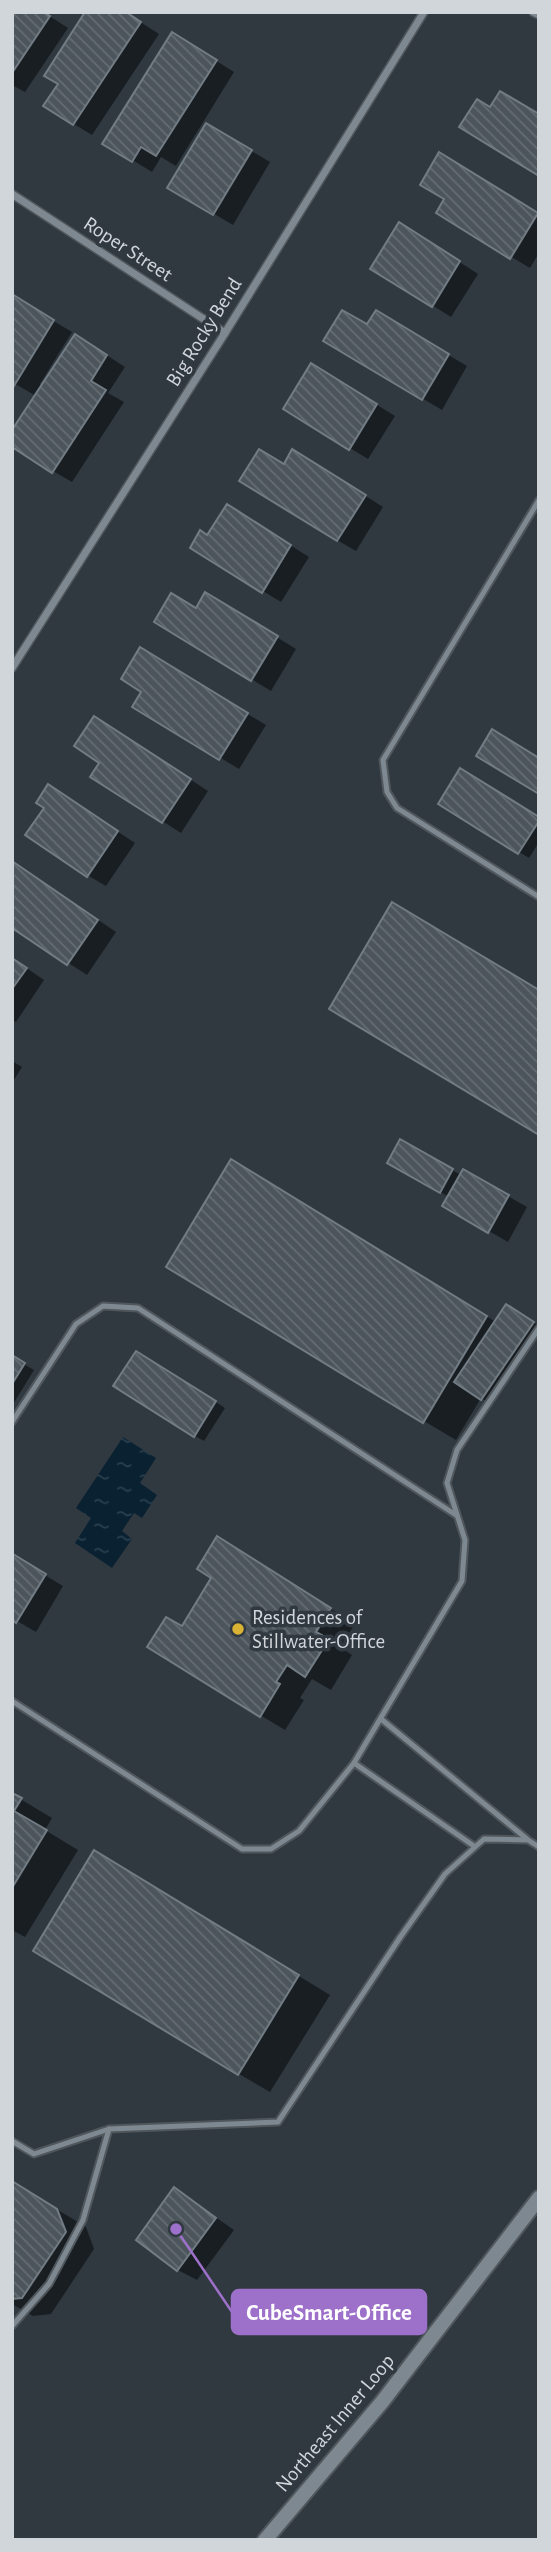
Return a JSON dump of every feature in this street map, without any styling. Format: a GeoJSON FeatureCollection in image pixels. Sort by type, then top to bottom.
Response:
{"type":"FeatureCollection","features":[{"type":"Feature","properties":{"kind":"main road","name":"Northeast Inner Loop"},"geometry":{"type":"LineString","coordinates":[[265,2540],[382,2402],[539,2198]]}},
{"type":"Feature","properties":{"kind":"street","name":"Big Rocky Bend"},"geometry":{"type":"LineString","coordinates":[[12,668],[225,333],[424,12]]}},
{"type":"Feature","properties":{"kind":"street"},"geometry":{"type":"LineString","coordinates":[[533,12],[539,15]]}},
{"type":"Feature","properties":{"kind":"street","name":"Roper Street"},"geometry":{"type":"LineString","coordinates":[[12,194],[225,333]]}},
{"type":"Feature","properties":{"kind":"lane"},"geometry":{"type":"LineString","coordinates":[[539,500],[383,760],[387,792],[397,808],[539,897]]}},
{"type":"Feature","properties":{"kind":"lane"},"geometry":{"type":"LineString","coordinates":[[12,1422],[76,1324],[103,1306],[138,1308],[456,1514]]}},
{"type":"Feature","properties":{"kind":"lane"},"geometry":{"type":"LineString","coordinates":[[12,1700],[242,1849],[271,1849],[299,1831],[354,1763],[462,1581],[466,1540],[447,1483],[457,1450],[539,1328]]}},
{"type":"Feature","properties":{"kind":"lane"},"geometry":{"type":"LineString","coordinates":[[381,1719],[539,1847]]}},
{"type":"Feature","properties":{"kind":"lane"},"geometry":{"type":"LineString","coordinates":[[354,1763],[474,1846]]}},
{"type":"Feature","properties":{"kind":"lane"},"geometry":{"type":"LineString","coordinates":[[12,2141],[34,2154],[109,2129],[278,2122],[445,1874],[484,1839],[528,1840]]}},
{"type":"Feature","properties":{"kind":"lane"},"geometry":{"type":"LineString","coordinates":[[12,2326],[49,2284],[83,2220],[109,2129]]}},
{"type":"Feature","properties":{"kind":"water"},"geometry":{"type":"Polygon","coordinates":[[[123,1437],[156,1458],[140,1483],[157,1495],[142,1518],[134,1513],[122,1531],[132,1539],[112,1568],[75,1543],[91,1518],[76,1508],[123,1437]]]}},
{"type":"Feature","properties":{"kind":"building"},"geometry":{"type":"Polygon","coordinates":[[[12,12],[44,12],[50,16],[12,73],[12,12]]]}},
{"type":"Feature","properties":{"kind":"building"},"geometry":{"type":"Polygon","coordinates":[[[85,12],[126,12],[141,22],[73,125],[43,106],[58,84],[44,76],[85,12]]]}},
{"type":"Feature","properties":{"kind":"building"},"geometry":{"type":"Polygon","coordinates":[[[172,32],[217,60],[156,156],[141,147],[132,162],[102,144],[172,32]]]}},
{"type":"Feature","properties":{"kind":"building"},"geometry":{"type":"Polygon","coordinates":[[[500,91],[539,114],[539,176],[459,127],[477,99],[490,107],[500,91]]]}},
{"type":"Feature","properties":{"kind":"building"},"geometry":{"type":"Polygon","coordinates":[[[206,123],[252,150],[213,215],[167,188],[206,123]]]}},
{"type":"Feature","properties":{"kind":"building"},"geometry":{"type":"Polygon","coordinates":[[[439,152],[538,213],[510,259],[436,213],[444,199],[420,185],[439,152]]]}},
{"type":"Feature","properties":{"kind":"building"},"geometry":{"type":"Polygon","coordinates":[[[399,222],[460,261],[432,307],[370,269],[399,222]]]}},
{"type":"Feature","properties":{"kind":"building"},"geometry":{"type":"Polygon","coordinates":[[[12,294],[54,320],[14,386],[12,384],[12,294]]]}},
{"type":"Feature","properties":{"kind":"building"},"geometry":{"type":"Polygon","coordinates":[[[342,310],[367,324],[376,310],[449,354],[422,400],[323,341],[342,310]]]}},
{"type":"Feature","properties":{"kind":"building"},"geometry":{"type":"Polygon","coordinates":[[[75,334],[107,355],[91,381],[106,390],[52,473],[12,447],[12,430],[75,334]]]}},
{"type":"Feature","properties":{"kind":"building"},"geometry":{"type":"Polygon","coordinates":[[[311,363],[377,404],[349,450],[283,409],[311,363]]]}},
{"type":"Feature","properties":{"kind":"building"},"geometry":{"type":"Polygon","coordinates":[[[259,449],[284,464],[292,449],[366,495],[337,541],[239,481],[259,449]]]}},
{"type":"Feature","properties":{"kind":"building"},"geometry":{"type":"Polygon","coordinates":[[[227,504],[291,545],[262,593],[190,548],[200,530],[207,535],[227,504]]]}},
{"type":"Feature","properties":{"kind":"building"},"geometry":{"type":"Polygon","coordinates":[[[205,592],[278,636],[251,681],[154,622],[171,593],[196,608],[205,592]]]}},
{"type":"Feature","properties":{"kind":"building"},"geometry":{"type":"Polygon","coordinates":[[[140,647],[248,713],[219,760],[132,707],[141,692],[121,679],[140,647]]]}},
{"type":"Feature","properties":{"kind":"building"},"geometry":{"type":"Polygon","coordinates":[[[94,716],[191,779],[162,823],[90,777],[99,763],[74,746],[94,716]]]}},
{"type":"Feature","properties":{"kind":"building"},"geometry":{"type":"Polygon","coordinates":[[[492,729],[539,758],[539,794],[476,756],[492,729]]]}},
{"type":"Feature","properties":{"kind":"building"},"geometry":{"type":"Polygon","coordinates":[[[460,768],[539,817],[518,854],[438,804],[460,768]]]}},
{"type":"Feature","properties":{"kind":"building"},"geometry":{"type":"Polygon","coordinates":[[[48,784],[118,831],[87,877],[25,835],[44,808],[36,803],[48,784]]]}},
{"type":"Feature","properties":{"kind":"building"},"geometry":{"type":"Polygon","coordinates":[[[12,861],[98,920],[67,965],[12,928],[12,861]]]}},
{"type":"Feature","properties":{"kind":"building"},"geometry":{"type":"Polygon","coordinates":[[[392,902],[539,990],[539,1135],[329,1009],[392,902]]]}},
{"type":"Feature","properties":{"kind":"building"},"geometry":{"type":"Polygon","coordinates":[[[12,958],[27,968],[12,989],[12,958]]]}},
{"type":"Feature","properties":{"kind":"building"},"geometry":{"type":"Polygon","coordinates":[[[400,1139],[453,1169],[440,1193],[387,1163],[400,1139]]]}},
{"type":"Feature","properties":{"kind":"building"},"geometry":{"type":"Polygon","coordinates":[[[231,1159],[487,1316],[423,1423],[166,1267],[231,1159]]]}},
{"type":"Feature","properties":{"kind":"building"},"geometry":{"type":"Polygon","coordinates":[[[463,1169],[509,1195],[488,1233],[442,1206],[463,1169]]]}},
{"type":"Feature","properties":{"kind":"building"},"geometry":{"type":"Polygon","coordinates":[[[506,1304],[534,1322],[481,1400],[454,1382],[506,1304]]]}},
{"type":"Feature","properties":{"kind":"building"},"geometry":{"type":"Polygon","coordinates":[[[136,1351],[216,1401],[194,1437],[113,1386],[136,1351]]]}},
{"type":"Feature","properties":{"kind":"building"},"geometry":{"type":"Polygon","coordinates":[[[12,1355],[25,1363],[12,1384],[12,1355]]]}},
{"type":"Feature","properties":{"kind":"building","name":"Residences of Stillwater-Office"},"geometry":{"type":"Polygon","coordinates":[[[217,1536],[331,1608],[316,1632],[329,1639],[305,1677],[287,1665],[276,1682],[280,1684],[260,1717],[147,1647],[166,1617],[182,1626],[211,1578],[197,1569],[217,1536]]]}},
{"type":"Feature","properties":{"kind":"building"},"geometry":{"type":"Polygon","coordinates":[[[13,1554],[46,1574],[16,1623],[12,1620],[13,1554]]]}},
{"type":"Feature","properties":{"kind":"building"},"geometry":{"type":"Polygon","coordinates":[[[12,1793],[22,1798],[14,1811],[47,1830],[12,1888],[12,1793]]]}},
{"type":"Feature","properties":{"kind":"building"},"geometry":{"type":"Polygon","coordinates":[[[94,1850],[299,1975],[238,2075],[33,1951],[94,1850]]]}},
{"type":"Feature","properties":{"kind":"building"},"geometry":{"type":"Polygon","coordinates":[[[12,2181],[57,2209],[66,2232],[22,2298],[12,2299],[12,2181]]]}},
{"type":"Feature","properties":{"kind":"building"},"geometry":{"type":"Polygon","coordinates":[[[174,2187],[216,2218],[177,2271],[136,2240],[174,2187]]]}},
{"type":"Feature","properties":{"kind":"place","name":"Residences of Stillwater-Office"},"geometry":{"type":"Point","coordinates":[238,1629]}},
{"type":"Feature","properties":{"kind":"place","name":"CubeSmart-Office"},"geometry":{"type":"Point","coordinates":[176,2229]}}]}
